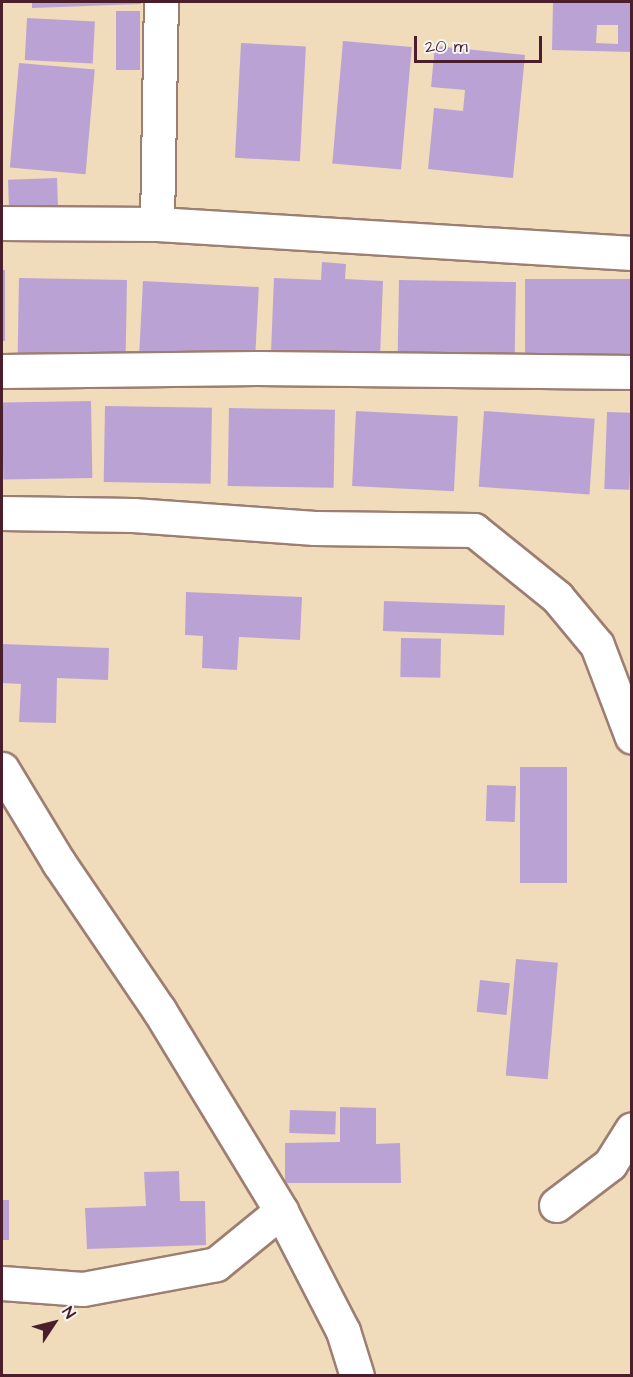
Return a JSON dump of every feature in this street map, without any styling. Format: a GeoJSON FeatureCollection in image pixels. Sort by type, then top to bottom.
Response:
{"type":"FeatureCollection","features":[{"type":"Feature","properties":{"kind":"street"},"geometry":{"type":"LineString","coordinates":[[157,224],[161,2]]}},
{"type":"Feature","properties":{"kind":"street"},"geometry":{"type":"LineString","coordinates":[[2,224],[157,224],[632,253]]}},
{"type":"Feature","properties":{"kind":"street"},"geometry":{"type":"LineString","coordinates":[[2,371],[257,368],[632,372]]}},
{"type":"Feature","properties":{"kind":"street"},"geometry":{"type":"LineString","coordinates":[[2,513],[134,515],[315,528],[474,530],[557,597],[597,645],[632,736]]}},
{"type":"Feature","properties":{"kind":"street"},"geometry":{"type":"LineString","coordinates":[[2,769],[59,863],[159,1010],[281,1211],[343,1331],[357,1376]]}},
{"type":"Feature","properties":{"kind":"street"},"geometry":{"type":"LineString","coordinates":[[556,1206],[610,1164],[632,1129]]}},
{"type":"Feature","properties":{"kind":"street"},"geometry":{"type":"LineString","coordinates":[[2,1283],[83,1289],[216,1264],[281,1211]]}},
{"type":"Feature","properties":{"kind":"building"},"geometry":{"type":"Polygon","coordinates":[[[32,2],[141,2],[141,4],[32,8],[32,2]]]}},
{"type":"Feature","properties":{"kind":"building"},"geometry":{"type":"Polygon","coordinates":[[[553,2],[632,2],[632,52],[552,50],[553,2]],[[597,25],[596,43],[618,44],[618,25],[597,25]]]}},
{"type":"Feature","properties":{"kind":"building"},"geometry":{"type":"Polygon","coordinates":[[[116,11],[140,11],[140,70],[116,70],[116,11]]]}},
{"type":"Feature","properties":{"kind":"building"},"geometry":{"type":"Polygon","coordinates":[[[27,18],[95,22],[93,64],[25,60],[27,18]]]}},
{"type":"Feature","properties":{"kind":"building"},"geometry":{"type":"Polygon","coordinates":[[[343,41],[412,47],[401,170],[332,164],[343,41]]]}},
{"type":"Feature","properties":{"kind":"building"},"geometry":{"type":"Polygon","coordinates":[[[241,43],[306,46],[300,161],[235,158],[241,43]]]}},
{"type":"Feature","properties":{"kind":"building"},"geometry":{"type":"Polygon","coordinates":[[[435,46],[525,55],[513,178],[428,169],[434,108],[463,111],[465,90],[431,87],[435,46]]]}},
{"type":"Feature","properties":{"kind":"building"},"geometry":{"type":"Polygon","coordinates":[[[19,63],[95,70],[86,174],[10,168],[19,63]]]}},
{"type":"Feature","properties":{"kind":"building"},"geometry":{"type":"Polygon","coordinates":[[[57,178],[58,213],[9,215],[8,180],[57,178]]]}},
{"type":"Feature","properties":{"kind":"building"},"geometry":{"type":"Polygon","coordinates":[[[322,262],[346,264],[345,279],[383,281],[380,357],[271,352],[274,278],[321,280],[322,262]]]}},
{"type":"Feature","properties":{"kind":"building"},"geometry":{"type":"Polygon","coordinates":[[[2,270],[5,270],[5,341],[2,341],[2,270]]]}},
{"type":"Feature","properties":{"kind":"building"},"geometry":{"type":"Polygon","coordinates":[[[19,278],[127,280],[126,360],[18,358],[19,278]]]}},
{"type":"Feature","properties":{"kind":"building"},"geometry":{"type":"Polygon","coordinates":[[[525,279],[632,279],[632,355],[525,355],[525,279]]]}},
{"type":"Feature","properties":{"kind":"building"},"geometry":{"type":"Polygon","coordinates":[[[399,280],[516,282],[514,368],[397,366],[399,280]]]}},
{"type":"Feature","properties":{"kind":"building"},"geometry":{"type":"Polygon","coordinates":[[[143,281],[259,287],[255,361],[139,355],[143,281]]]}},
{"type":"Feature","properties":{"kind":"building"},"geometry":{"type":"Polygon","coordinates":[[[91,401],[92,478],[3,480],[2,403],[91,401]]]}},
{"type":"Feature","properties":{"kind":"building"},"geometry":{"type":"Polygon","coordinates":[[[105,406],[212,408],[211,484],[104,482],[105,406]]]}},
{"type":"Feature","properties":{"kind":"building"},"geometry":{"type":"Polygon","coordinates":[[[229,408],[335,410],[334,488],[228,486],[229,408]]]}},
{"type":"Feature","properties":{"kind":"building"},"geometry":{"type":"Polygon","coordinates":[[[356,411],[458,416],[454,491],[352,486],[356,411]]]}},
{"type":"Feature","properties":{"kind":"building"},"geometry":{"type":"Polygon","coordinates":[[[484,411],[595,419],[589,495],[479,487],[484,411]]]}},
{"type":"Feature","properties":{"kind":"building"},"geometry":{"type":"Polygon","coordinates":[[[607,412],[632,413],[629,490],[604,489],[607,412]]]}},
{"type":"Feature","properties":{"kind":"building"},"geometry":{"type":"Polygon","coordinates":[[[186,592],[302,597],[300,640],[239,637],[237,670],[202,668],[203,636],[185,635],[186,592]]]}},
{"type":"Feature","properties":{"kind":"building"},"geometry":{"type":"Polygon","coordinates":[[[384,601],[505,605],[504,635],[383,631],[384,601]]]}},
{"type":"Feature","properties":{"kind":"building"},"geometry":{"type":"Polygon","coordinates":[[[401,638],[441,639],[440,678],[400,677],[401,638]]]}},
{"type":"Feature","properties":{"kind":"building"},"geometry":{"type":"Polygon","coordinates":[[[2,644],[109,648],[108,680],[57,678],[56,723],[19,722],[21,684],[2,683],[2,644]]]}},
{"type":"Feature","properties":{"kind":"building"},"geometry":{"type":"Polygon","coordinates":[[[520,767],[567,767],[567,883],[520,883],[520,767]]]}},
{"type":"Feature","properties":{"kind":"building"},"geometry":{"type":"Polygon","coordinates":[[[487,785],[516,786],[515,822],[486,821],[487,785]]]}},
{"type":"Feature","properties":{"kind":"building"},"geometry":{"type":"Polygon","coordinates":[[[516,959],[558,963],[548,1079],[506,1076],[516,959]]]}},
{"type":"Feature","properties":{"kind":"building"},"geometry":{"type":"Polygon","coordinates":[[[480,980],[510,983],[506,1015],[477,1012],[480,980]]]}},
{"type":"Feature","properties":{"kind":"building"},"geometry":{"type":"Polygon","coordinates":[[[340,1107],[376,1108],[376,1144],[400,1143],[401,1183],[285,1183],[285,1143],[340,1142],[340,1107]]]}},
{"type":"Feature","properties":{"kind":"building"},"geometry":{"type":"Polygon","coordinates":[[[290,1110],[336,1112],[335,1135],[289,1133],[290,1110]]]}},
{"type":"Feature","properties":{"kind":"building"},"geometry":{"type":"Polygon","coordinates":[[[179,1171],[180,1201],[205,1201],[206,1245],[87,1249],[85,1208],[146,1206],[144,1172],[179,1171]]]}},
{"type":"Feature","properties":{"kind":"building"},"geometry":{"type":"Polygon","coordinates":[[[2,1200],[9,1200],[9,1240],[2,1240],[2,1200]]]}}]}
